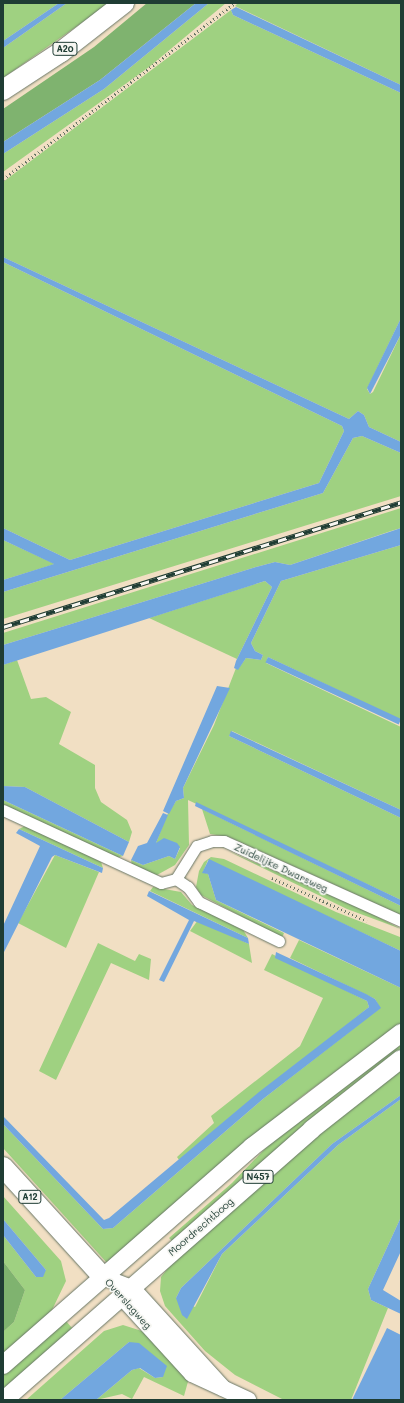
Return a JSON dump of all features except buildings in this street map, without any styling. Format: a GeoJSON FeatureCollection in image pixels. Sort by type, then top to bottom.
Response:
{"type":"FeatureCollection","features":[{"type":"Feature","properties":{"kind":"highway","name":"A20"},"geometry":{"type":"LineString","coordinates":[[3,90],[61,52],[124,3]]}},
{"type":"Feature","properties":{"kind":"highway","name":"A12"},"geometry":{"type":"LineString","coordinates":[[3,1167],[103,1277]]}},
{"type":"Feature","properties":{"kind":"main road","name":"N457"},"geometry":{"type":"LineString","coordinates":[[3,1364],[290,1114],[401,1033]]}},
{"type":"Feature","properties":{"kind":"main road","name":"Moordrechtboog"},"geometry":{"type":"LineString","coordinates":[[4,1400],[312,1129],[401,1059]]}},
{"type":"Feature","properties":{"kind":"main road","name":"Overslagweg"},"geometry":{"type":"LineString","coordinates":[[103,1277],[127,1292]]}},
{"type":"Feature","properties":{"kind":"street"},"geometry":{"type":"LineString","coordinates":[[3,810],[147,878],[161,883],[176,879],[188,887],[199,902],[279,941]]}},
{"type":"Feature","properties":{"kind":"street","name":"Zuidelijke Dwarsweg"},"geometry":{"type":"LineString","coordinates":[[176,879],[197,846],[212,841],[224,841],[401,921]]}},
{"type":"Feature","properties":{"kind":"street","name":"Overslagweg"},"geometry":{"type":"LineString","coordinates":[[127,1292],[188,1371],[248,1400]]}},
{"type":"Feature","properties":{"kind":"path"},"geometry":{"type":"LineString","coordinates":[[3,179],[235,3]]}},
{"type":"Feature","properties":{"kind":"path","name":"Zuidelijke Dwarsweg"},"geometry":{"type":"LineString","coordinates":[[265,874],[371,922]]}},
{"type":"Feature","properties":{"kind":"green space"},"geometry":{"type":"Polygon","coordinates":[[[3,3],[59,3],[3,41],[3,3]]]}},
{"type":"Feature","properties":{"kind":"green space"},"geometry":{"type":"Polygon","coordinates":[[[67,3],[110,3],[3,78],[3,48],[67,3]]]}},
{"type":"Feature","properties":{"kind":"green space"},"geometry":{"type":"Polygon","coordinates":[[[147,3],[196,3],[100,80],[3,142],[3,109],[94,47],[147,3]]]}},
{"type":"Feature","properties":{"kind":"green space"},"geometry":{"type":"Polygon","coordinates":[[[209,3],[226,3],[149,67],[3,172],[3,154],[104,89],[209,3]]]}},
{"type":"Feature","properties":{"kind":"green space"},"geometry":{"type":"Polygon","coordinates":[[[238,3],[401,3],[401,85],[235,6],[238,3]]]}},
{"type":"Feature","properties":{"kind":"green space"},"geometry":{"type":"Polygon","coordinates":[[[231,10],[233,15],[401,93],[401,318],[367,389],[370,394],[373,392],[401,334],[401,442],[369,427],[364,415],[358,411],[349,419],[3,257],[3,182],[231,10]]]}},
{"type":"Feature","properties":{"kind":"green space"},"geometry":{"type":"Polygon","coordinates":[[[3,262],[342,426],[344,431],[319,483],[70,560],[3,528],[3,262]]]}},
{"type":"Feature","properties":{"kind":"green space"},"geometry":{"type":"Polygon","coordinates":[[[362,436],[401,453],[401,496],[3,619],[3,592],[323,493],[353,438],[362,436]]]}},
{"type":"Feature","properties":{"kind":"green space"},"geometry":{"type":"Polygon","coordinates":[[[401,508],[401,528],[290,565],[275,562],[256,567],[3,645],[3,633],[401,508]]]}},
{"type":"Feature","properties":{"kind":"green space"},"geometry":{"type":"Polygon","coordinates":[[[3,540],[55,564],[3,580],[3,540]]]}},
{"type":"Feature","properties":{"kind":"green space"},"geometry":{"type":"Polygon","coordinates":[[[401,545],[401,720],[268,657],[266,663],[401,727],[401,810],[232,731],[229,736],[401,818],[401,900],[188,800],[189,845],[175,865],[157,875],[132,866],[131,860],[143,865],[169,856],[175,859],[180,848],[156,843],[167,815],[176,801],[184,798],[183,788],[214,725],[236,668],[238,669],[246,658],[261,660],[263,655],[255,651],[251,643],[281,581],[401,545]]]}},
{"type":"Feature","properties":{"kind":"green space"},"geometry":{"type":"Polygon","coordinates":[[[265,581],[272,587],[237,659],[149,618],[265,581]]]}},
{"type":"Feature","properties":{"kind":"green space"},"geometry":{"type":"Polygon","coordinates":[[[17,660],[31,699],[46,697],[71,712],[59,744],[95,765],[95,788],[101,802],[127,820],[132,832],[129,842],[25,787],[3,786],[3,665],[17,660]]]}},
{"type":"Feature","properties":{"kind":"green space"},"geometry":{"type":"Polygon","coordinates":[[[3,800],[123,856],[116,858],[52,829],[3,804],[3,800]]]}},
{"type":"Feature","properties":{"kind":"green space"},"geometry":{"type":"Polygon","coordinates":[[[202,809],[401,906],[401,915],[229,837],[210,834],[202,809]]]}},
{"type":"Feature","properties":{"kind":"green space"},"geometry":{"type":"Polygon","coordinates":[[[27,825],[101,862],[103,868],[19,829],[27,825]]]}},
{"type":"Feature","properties":{"kind":"green space"},"geometry":{"type":"Polygon","coordinates":[[[228,851],[359,907],[401,929],[347,909],[228,851]]]}},
{"type":"Feature","properties":{"kind":"green space"},"geometry":{"type":"Polygon","coordinates":[[[55,855],[99,872],[66,948],[18,923],[55,855]]]}},
{"type":"Feature","properties":{"kind":"green space"},"geometry":{"type":"Polygon","coordinates":[[[211,857],[224,859],[336,912],[400,937],[401,951],[208,860],[203,872],[208,874],[216,900],[284,933],[282,938],[201,895],[196,887],[199,871],[204,862],[211,857]]]}},
{"type":"Feature","properties":{"kind":"green space"},"geometry":{"type":"Polygon","coordinates":[[[153,887],[181,892],[192,905],[242,928],[248,938],[150,891],[153,887]]]}},
{"type":"Feature","properties":{"kind":"green space"},"geometry":{"type":"Polygon","coordinates":[[[198,920],[249,944],[252,963],[190,931],[198,920]]]}},
{"type":"Feature","properties":{"kind":"green space"},"geometry":{"type":"Polygon","coordinates":[[[299,940],[401,988],[401,1023],[301,1097],[107,1263],[3,1148],[3,1124],[103,1229],[113,1228],[263,1099],[380,1008],[375,999],[290,958],[299,940]]]}},
{"type":"Feature","properties":{"kind":"green space"},"geometry":{"type":"Polygon","coordinates":[[[98,943],[135,961],[139,954],[151,959],[149,980],[111,963],[56,1080],[39,1071],[98,943]]]}},
{"type":"Feature","properties":{"kind":"green space"},"geometry":{"type":"Polygon","coordinates":[[[272,954],[367,1001],[369,1007],[179,1160],[177,1157],[214,1123],[211,1116],[300,1046],[323,998],[264,970],[272,954]]]}},
{"type":"Feature","properties":{"kind":"green space"},"geometry":{"type":"Polygon","coordinates":[[[401,1042],[401,1049],[331,1103],[173,1242],[169,1238],[232,1183],[283,1130],[401,1042]]]}},
{"type":"Feature","properties":{"kind":"green space"},"geometry":{"type":"Polygon","coordinates":[[[401,1068],[401,1095],[332,1144],[181,1288],[176,1298],[195,1307],[222,1254],[338,1145],[401,1099],[401,1217],[368,1289],[371,1300],[388,1308],[351,1400],[284,1400],[235,1375],[205,1351],[165,1306],[160,1291],[161,1277],[172,1263],[322,1130],[401,1068]]]}},
{"type":"Feature","properties":{"kind":"green space"},"geometry":{"type":"Polygon","coordinates":[[[3,1196],[61,1261],[66,1281],[52,1310],[3,1354],[3,1332],[14,1322],[25,1290],[3,1261],[3,1235],[36,1277],[46,1270],[3,1219],[3,1196]]]}},
{"type":"Feature","properties":{"kind":"green space"},"geometry":{"type":"Polygon","coordinates":[[[3,1261],[25,1290],[14,1322],[3,1332],[3,1261]]]}},
{"type":"Feature","properties":{"kind":"green space"},"geometry":{"type":"Polygon","coordinates":[[[65,1320],[73,1329],[3,1390],[3,1375],[65,1320]]]}},
{"type":"Feature","properties":{"kind":"green space"},"geometry":{"type":"Polygon","coordinates":[[[123,1325],[145,1332],[189,1378],[184,1396],[144,1377],[132,1399],[122,1394],[96,1400],[132,1370],[139,1368],[155,1378],[163,1377],[129,1342],[60,1400],[26,1400],[104,1331],[123,1325]]]}},
{"type":"Feature","properties":{"kind":"water"},"geometry":{"type":"Polygon","coordinates":[[[59,3],[67,3],[3,48],[3,41],[59,3]]]}},
{"type":"Feature","properties":{"kind":"water"},"geometry":{"type":"Polygon","coordinates":[[[196,3],[209,3],[104,89],[3,154],[3,142],[100,80],[196,3]]]}},
{"type":"Feature","properties":{"kind":"water"},"geometry":{"type":"Polygon","coordinates":[[[236,7],[401,85],[401,93],[233,15],[231,10],[236,7]]]}},
{"type":"Feature","properties":{"kind":"water"},"geometry":{"type":"Polygon","coordinates":[[[3,257],[349,419],[358,411],[364,415],[369,427],[401,442],[401,453],[362,436],[353,438],[323,493],[3,592],[3,580],[54,564],[3,540],[3,528],[70,560],[319,483],[344,431],[342,426],[3,262],[3,257]]]}},
{"type":"Feature","properties":{"kind":"water"},"geometry":{"type":"Polygon","coordinates":[[[401,318],[401,334],[370,394],[367,388],[401,318]]]}},
{"type":"Feature","properties":{"kind":"water"},"geometry":{"type":"Polygon","coordinates":[[[401,528],[401,545],[281,581],[251,643],[255,651],[263,655],[261,660],[246,658],[238,670],[234,668],[236,661],[272,587],[265,581],[3,665],[3,645],[256,567],[275,562],[290,565],[401,528]]]}},
{"type":"Feature","properties":{"kind":"water"},"geometry":{"type":"Polygon","coordinates":[[[268,657],[401,719],[399,725],[265,662],[268,657]]]}},
{"type":"Feature","properties":{"kind":"water"},"geometry":{"type":"Polygon","coordinates":[[[217,686],[230,688],[183,788],[184,798],[176,801],[169,814],[163,811],[217,686]]]}},
{"type":"Feature","properties":{"kind":"water"},"geometry":{"type":"Polygon","coordinates":[[[231,731],[401,810],[401,818],[229,736],[231,731]]]}},
{"type":"Feature","properties":{"kind":"water"},"geometry":{"type":"Polygon","coordinates":[[[3,786],[25,787],[129,842],[123,856],[3,800],[3,786]]]}},
{"type":"Feature","properties":{"kind":"water"},"geometry":{"type":"Polygon","coordinates":[[[196,802],[401,900],[401,906],[195,806],[196,802]]]}},
{"type":"Feature","properties":{"kind":"water"},"geometry":{"type":"Polygon","coordinates":[[[163,813],[168,815],[156,843],[164,838],[177,843],[180,847],[175,859],[169,856],[143,865],[131,860],[138,846],[147,843],[163,813]]]}},
{"type":"Feature","properties":{"kind":"water"},"geometry":{"type":"Polygon","coordinates":[[[19,829],[103,868],[102,873],[55,855],[52,857],[3,954],[3,926],[40,846],[16,833],[19,829]]]}},
{"type":"Feature","properties":{"kind":"water"},"geometry":{"type":"Polygon","coordinates":[[[209,859],[401,951],[401,988],[216,900],[208,874],[202,873],[209,859]]]}},
{"type":"Feature","properties":{"kind":"water"},"geometry":{"type":"Polygon","coordinates":[[[149,891],[248,938],[249,944],[194,921],[164,982],[159,980],[189,920],[147,896],[149,891]]]}},
{"type":"Feature","properties":{"kind":"water"},"geometry":{"type":"Polygon","coordinates":[[[276,952],[366,994],[375,999],[381,1008],[263,1099],[113,1228],[103,1229],[3,1124],[3,1116],[104,1220],[109,1218],[259,1092],[369,1007],[367,1001],[275,958],[276,952]]]}},
{"type":"Feature","properties":{"kind":"water"},"geometry":{"type":"Polygon","coordinates":[[[401,1095],[401,1099],[338,1145],[222,1254],[187,1319],[182,1315],[176,1298],[181,1288],[332,1144],[401,1095]]]}},
{"type":"Feature","properties":{"kind":"water"},"geometry":{"type":"Polygon","coordinates":[[[401,1217],[401,1251],[383,1290],[401,1301],[401,1314],[371,1300],[368,1289],[401,1217]]]}},
{"type":"Feature","properties":{"kind":"water"},"geometry":{"type":"Polygon","coordinates":[[[3,1219],[46,1270],[43,1277],[36,1277],[3,1235],[3,1219]]]}},
{"type":"Feature","properties":{"kind":"water"},"geometry":{"type":"Polygon","coordinates":[[[387,1328],[401,1335],[401,1400],[352,1400],[387,1328]]]}},
{"type":"Feature","properties":{"kind":"water"},"geometry":{"type":"Polygon","coordinates":[[[129,1342],[139,1343],[167,1366],[163,1377],[155,1378],[140,1368],[132,1370],[96,1400],[60,1400],[129,1342]]]}},
{"type":"Feature","properties":{"kind":"railway"},"geometry":{"type":"LineString","coordinates":[[3,627],[401,502]]}}]}
